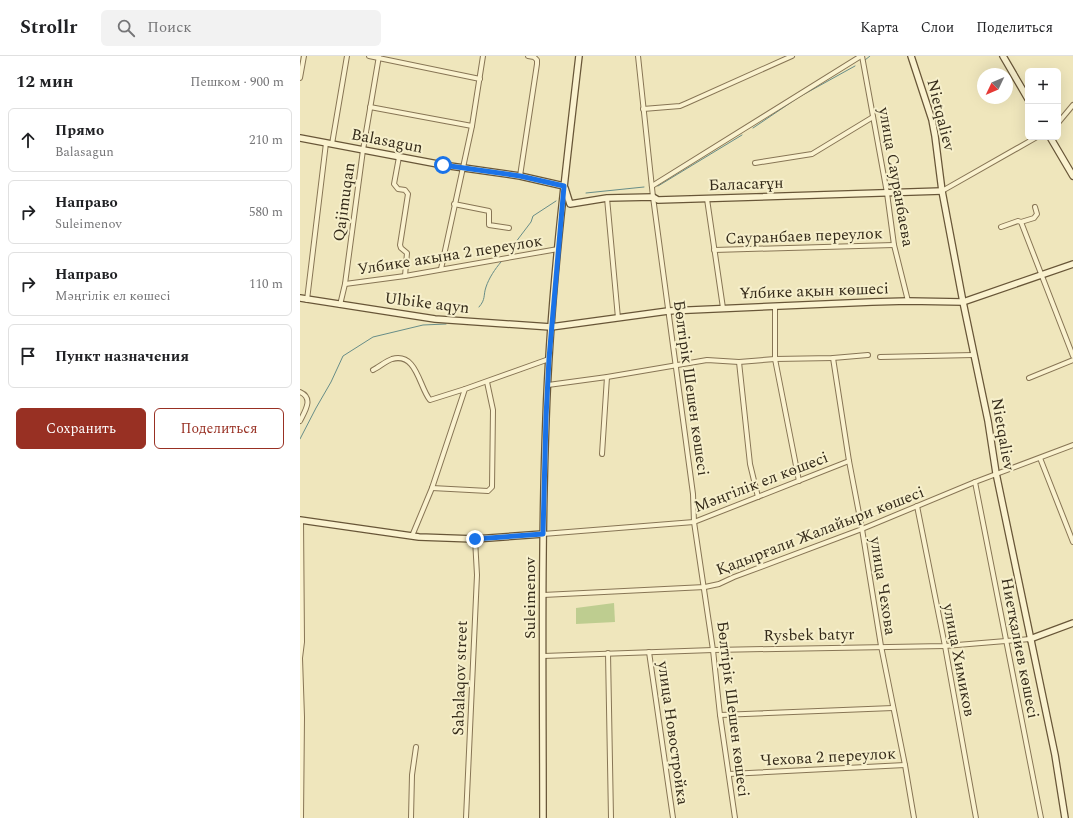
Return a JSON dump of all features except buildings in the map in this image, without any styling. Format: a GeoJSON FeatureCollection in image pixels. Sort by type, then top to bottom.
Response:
{"type":"FeatureCollection","features":[{"type":"Feature","properties":{"kind":"street"},"geometry":{"type":"LineString","coordinates":[[300,78],[304,56]]}},
{"type":"Feature","properties":{"kind":"street"},"geometry":{"type":"LineString","coordinates":[[332,144],[347,56]]}},
{"type":"Feature","properties":{"kind":"street"},"geometry":{"type":"LineString","coordinates":[[369,56],[480,79]]}},
{"type":"Feature","properties":{"kind":"street"},"geometry":{"type":"LineString","coordinates":[[441,269],[472,126],[483,56]]}},
{"type":"Feature","properties":{"kind":"street"},"geometry":{"type":"LineString","coordinates":[[520,176],[537,60],[534,57],[528,56]]}},
{"type":"Feature","properties":{"kind":"street","name":"Suleimenov"},"geometry":{"type":"LineString","coordinates":[[543,818],[543,534],[546,417],[551,327],[558,249],[579,56]]}},
{"type":"Feature","properties":{"kind":"street","name":"Бөлтірік Шешен көшесі"},"geometry":{"type":"LineString","coordinates":[[638,56],[653,197],[668,311],[677,365],[678,390],[694,494],[694,522],[705,586],[720,714],[735,818]]}},
{"type":"Feature","properties":{"kind":"street"},"geometry":{"type":"LineString","coordinates":[[643,109],[680,106],[792,56]]}},
{"type":"Feature","properties":{"kind":"street"},"geometry":{"type":"LineString","coordinates":[[652,186],[862,56]]}},
{"type":"Feature","properties":{"kind":"street","name":"улица Сауранбаева"},"geometry":{"type":"LineString","coordinates":[[862,56],[887,193],[894,245],[908,301]]}},
{"type":"Feature","properties":{"kind":"street","name":"Nietqaliev"},"geometry":{"type":"LineString","coordinates":[[911,56],[932,120],[938,152],[942,191],[963,302],[996,473],[1055,755],[1065,818]]}},
{"type":"Feature","properties":{"kind":"street"},"geometry":{"type":"LineString","coordinates":[[1003,56],[1025,94]]}},
{"type":"Feature","properties":{"kind":"street","name":"Qajimuqan"},"geometry":{"type":"LineString","coordinates":[[340,305],[345,284],[363,150],[379,57]]}},
{"type":"Feature","properties":{"kind":"street"},"geometry":{"type":"LineString","coordinates":[[1061,119],[1073,105]]}},
{"type":"Feature","properties":{"kind":"street"},"geometry":{"type":"LineString","coordinates":[[370,107],[472,126]]}},
{"type":"Feature","properties":{"kind":"street"},"geometry":{"type":"LineString","coordinates":[[754,163],[812,154],[873,117]]}},
{"type":"Feature","properties":{"kind":"street","name":"Balasagun"},"geometry":{"type":"LineString","coordinates":[[300,138],[399,157],[520,176],[564,186]]}},
{"type":"Feature","properties":{"kind":"street"},"geometry":{"type":"LineString","coordinates":[[942,191],[1032,140]]}},
{"type":"Feature","properties":{"kind":"street"},"geometry":{"type":"LineString","coordinates":[[1052,140],[1073,176]]}},
{"type":"Feature","properties":{"kind":"street"},"geometry":{"type":"LineString","coordinates":[[307,300],[326,143]]}},
{"type":"Feature","properties":{"kind":"street"},"geometry":{"type":"LineString","coordinates":[[399,157],[394,184],[398,189],[406,190],[408,194],[400,245],[401,248],[407,253],[405,276]]}},
{"type":"Feature","properties":{"kind":"street","name":"Баласағұн"},"geometry":{"type":"LineString","coordinates":[[564,186],[570,204],[607,198],[653,197],[658,200],[707,199],[942,191]]}},
{"type":"Feature","properties":{"kind":"street"},"geometry":{"type":"LineString","coordinates":[[607,198],[618,318]]}},
{"type":"Feature","properties":{"kind":"street","name":"Сауранбаев переулок"},"geometry":{"type":"LineString","coordinates":[[707,199],[723,308]]}},
{"type":"Feature","properties":{"kind":"street"},"geometry":{"type":"LineString","coordinates":[[454,204],[489,211],[489,225],[509,228]]}},
{"type":"Feature","properties":{"kind":"street"},"geometry":{"type":"LineString","coordinates":[[1001,227],[1018,221],[1021,222],[1034,218],[1037,214],[1035,207]]}},
{"type":"Feature","properties":{"kind":"street"},"geometry":{"type":"LineString","coordinates":[[1021,222],[1073,356]]}},
{"type":"Feature","properties":{"kind":"street","name":"Сауранбаев переулок"},"geometry":{"type":"LineString","coordinates":[[714,250],[894,245]]}},
{"type":"Feature","properties":{"kind":"street","name":"Улбике акына 2 переулок"},"geometry":{"type":"LineString","coordinates":[[345,284],[405,276],[558,249]]}},
{"type":"Feature","properties":{"kind":"street","name":"Ұлбике ақын көшесі"},"geometry":{"type":"LineString","coordinates":[[551,327],[668,311],[908,301],[963,302],[1073,264]]}},
{"type":"Feature","properties":{"kind":"street","name":"Ulbike aqyn"},"geometry":{"type":"LineString","coordinates":[[300,298],[435,319],[551,327]]}},
{"type":"Feature","properties":{"kind":"street"},"geometry":{"type":"LineString","coordinates":[[775,306],[775,359],[799,481]]}},
{"type":"Feature","properties":{"kind":"street"},"geometry":{"type":"LineString","coordinates":[[548,385],[607,378],[707,360],[739,362],[868,355]]}},
{"type":"Feature","properties":{"kind":"street"},"geometry":{"type":"LineString","coordinates":[[880,357],[974,355]]}},
{"type":"Feature","properties":{"kind":"street"},"geometry":{"type":"LineString","coordinates":[[373,370],[392,359],[402,358],[412,365],[430,400],[487,382],[549,359]]}},
{"type":"Feature","properties":{"kind":"street","name":"улица Чехова"},"geometry":{"type":"LineString","coordinates":[[834,358],[849,462],[862,529],[881,646],[914,818]]}},
{"type":"Feature","properties":{"kind":"street"},"geometry":{"type":"LineString","coordinates":[[1029,378],[1073,360]]}},
{"type":"Feature","properties":{"kind":"street"},"geometry":{"type":"LineString","coordinates":[[739,362],[750,464],[758,497]]}},
{"type":"Feature","properties":{"kind":"street"},"geometry":{"type":"LineString","coordinates":[[602,454],[607,378]]}},
{"type":"Feature","properties":{"kind":"street"},"geometry":{"type":"LineString","coordinates":[[432,488],[488,491],[492,487],[493,410],[487,382]]}},
{"type":"Feature","properties":{"kind":"street"},"geometry":{"type":"LineString","coordinates":[[412,536],[432,488],[465,389]]}},
{"type":"Feature","properties":{"kind":"street"},"geometry":{"type":"LineString","coordinates":[[300,392],[304,393],[308,404],[300,421]]}},
{"type":"Feature","properties":{"kind":"street","name":"Қадырғали Жалайыри көшесі"},"geometry":{"type":"LineString","coordinates":[[543,595],[719,584],[862,529],[996,473],[1073,445]]}},
{"type":"Feature","properties":{"kind":"street"},"geometry":{"type":"LineString","coordinates":[[1040,458],[1073,542]]}},
{"type":"Feature","properties":{"kind":"street","name":"Мәңгілік ел көшесі"},"geometry":{"type":"LineString","coordinates":[[301,520],[412,536],[475,539],[694,522],[849,462]]}},
{"type":"Feature","properties":{"kind":"street","name":"Ниетқалиев көшесі"},"geometry":{"type":"LineString","coordinates":[[975,482],[1041,818]]}},
{"type":"Feature","properties":{"kind":"street","name":"улица Химиков"},"geometry":{"type":"LineString","coordinates":[[917,506],[945,646],[976,818]]}},
{"type":"Feature","properties":{"kind":"street"},"geometry":{"type":"LineString","coordinates":[[301,520],[301,818]]}},
{"type":"Feature","properties":{"kind":"street","name":"Sabalaqov street"},"geometry":{"type":"LineString","coordinates":[[466,818],[477,575],[475,539]]}},
{"type":"Feature","properties":{"kind":"street","name":"Rysbek batyr"},"geometry":{"type":"LineString","coordinates":[[543,656],[713,650],[945,646],[1030,639],[1073,623]]}},
{"type":"Feature","properties":{"kind":"street","name":"улица Новостройка"},"geometry":{"type":"LineString","coordinates":[[649,652],[673,818]]}},
{"type":"Feature","properties":{"kind":"street"},"geometry":{"type":"LineString","coordinates":[[608,653],[611,818]]}},
{"type":"Feature","properties":{"kind":"street"},"geometry":{"type":"LineString","coordinates":[[720,714],[893,708]]}},
{"type":"Feature","properties":{"kind":"street"},"geometry":{"type":"LineString","coordinates":[[411,818],[412,775],[416,747]]}},
{"type":"Feature","properties":{"kind":"street","name":"Чехова 2 переулок"},"geometry":{"type":"LineString","coordinates":[[729,774],[905,766]]}},
{"type":"Feature","properties":{"kind":"green space"},"geometry":{"type":"Polygon","coordinates":[[[614,603],[615,622],[576,624],[576,608],[614,603]]]}},
{"type":"Feature","properties":{"kind":"waterway"},"geometry":{"type":"LineString","coordinates":[[865,60],[870,56]]}},
{"type":"Feature","properties":{"kind":"waterway"},"geometry":{"type":"LineString","coordinates":[[753,128],[799,97],[855,66]]}},
{"type":"Feature","properties":{"kind":"waterway"},"geometry":{"type":"LineString","coordinates":[[658,186],[742,135]]}},
{"type":"Feature","properties":{"kind":"waterway"},"geometry":{"type":"LineString","coordinates":[[586,193],[644,187]]}},
{"type":"Feature","properties":{"kind":"waterway"},"geometry":{"type":"LineString","coordinates":[[509,251],[531,222],[533,216],[556,201]]}},
{"type":"Feature","properties":{"kind":"waterway"},"geometry":{"type":"LineString","coordinates":[[479,307],[484,300],[485,290],[489,280],[501,262]]}},
{"type":"Feature","properties":{"kind":"waterway"},"geometry":{"type":"LineString","coordinates":[[300,439],[331,382],[343,356],[373,337],[423,325],[446,324]]}},
{"type":"Feature","properties":{"kind":"route"},"geometry":{"type":"LineString","coordinates":[[443,165],[520,176],[564,186],[549,359],[543,534],[475,539]]}}]}
